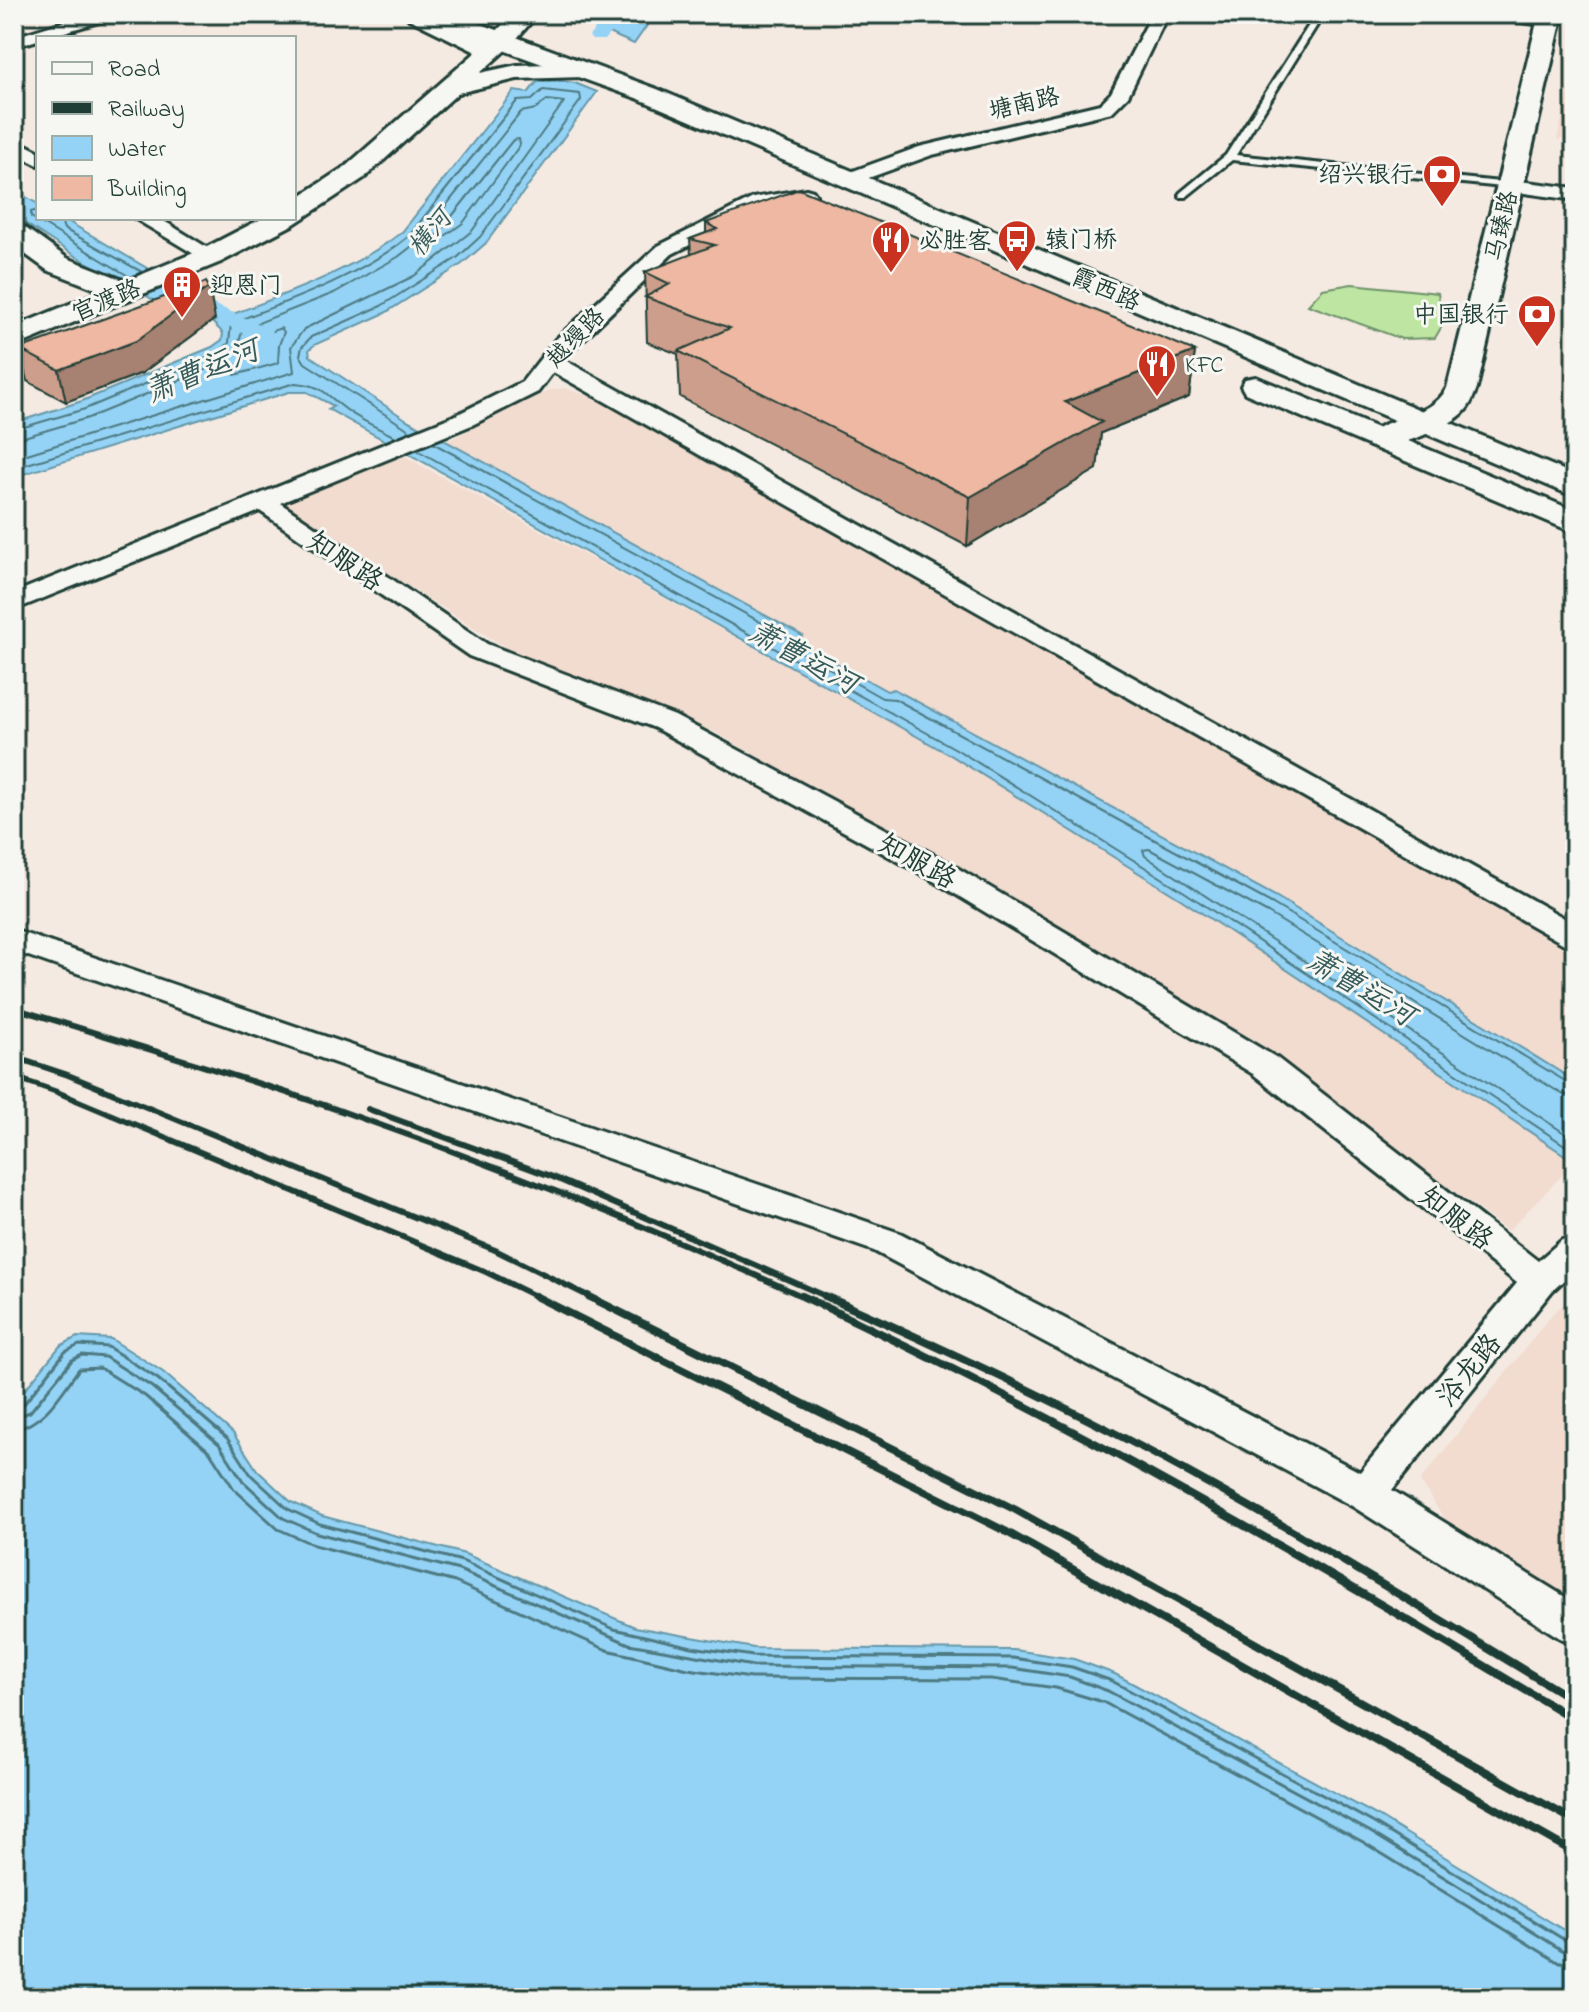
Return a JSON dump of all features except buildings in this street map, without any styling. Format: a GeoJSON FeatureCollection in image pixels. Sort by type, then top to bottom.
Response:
{"type":"FeatureCollection","features":[{"type":"Feature","properties":{"kind":"main road"},"geometry":{"type":"LineString","coordinates":[[417,14],[478,43],[478,62]]}},
{"type":"Feature","properties":{"kind":"main road"},"geometry":{"type":"LineString","coordinates":[[435,14],[467,29],[515,27]]}},
{"type":"Feature","properties":{"kind":"main road"},"geometry":{"type":"LineString","coordinates":[[488,14],[515,27]]}},
{"type":"Feature","properties":{"kind":"main road","name":"马臻路"},"geometry":{"type":"LineString","coordinates":[[1467,412],[1462,388],[1550,18]]}},
{"type":"Feature","properties":{"kind":"main road"},"geometry":{"type":"LineString","coordinates":[[296,211],[355,172],[515,27]]}},
{"type":"Feature","properties":{"kind":"main road","name":"霞西路"},"geometry":{"type":"LineString","coordinates":[[515,27],[583,70],[617,72]]}},
{"type":"Feature","properties":{"kind":"main road","name":"霞西路"},"geometry":{"type":"LineString","coordinates":[[550,48],[617,72],[863,174],[1467,412]]}},
{"type":"Feature","properties":{"kind":"main road"},"geometry":{"type":"LineString","coordinates":[[450,87],[517,72],[583,70]]}},
{"type":"Feature","properties":{"kind":"main road"},"geometry":{"type":"LineString","coordinates":[[812,194],[863,174]]}},
{"type":"Feature","properties":{"kind":"main road","name":"霞西路"},"geometry":{"type":"LineString","coordinates":[[863,174],[1423,423],[1575,487]]}},
{"type":"Feature","properties":{"kind":"main road"},"geometry":{"type":"LineString","coordinates":[[812,194],[871,219]]}},
{"type":"Feature","properties":{"kind":"main road","name":"官渡路"},"geometry":{"type":"LineString","coordinates":[[14,338],[211,256],[280,220]]}},
{"type":"Feature","properties":{"kind":"main road"},"geometry":{"type":"LineString","coordinates":[[14,233],[57,264],[126,291]]}},
{"type":"Feature","properties":{"kind":"main road"},"geometry":{"type":"LineString","coordinates":[[1235,376],[1575,523]]}},
{"type":"Feature","properties":{"kind":"main road"},"geometry":{"type":"LineString","coordinates":[[1381,439],[1423,423],[1467,412]]}},
{"type":"Feature","properties":{"kind":"street"},"geometry":{"type":"LineString","coordinates":[[14,42],[106,14]]}},
{"type":"Feature","properties":{"kind":"street","name":"塘南路"},"geometry":{"type":"LineString","coordinates":[[863,174],[926,151],[1106,108],[1119,96],[1160,14]]}},
{"type":"Feature","properties":{"kind":"street"},"geometry":{"type":"LineString","coordinates":[[14,145],[36,158]]}},
{"type":"Feature","properties":{"kind":"street"},"geometry":{"type":"LineString","coordinates":[[1510,186],[1575,194]]}},
{"type":"Feature","properties":{"kind":"street","name":"越缦路"},"geometry":{"type":"LineString","coordinates":[[14,602],[464,420],[530,387],[563,345],[665,250],[760,202],[812,194]]}},
{"type":"Feature","properties":{"kind":"street"},"geometry":{"type":"LineString","coordinates":[[148,220],[211,256]]}},
{"type":"Feature","properties":{"kind":"street"},"geometry":{"type":"LineString","coordinates":[[550,361],[1575,937]]}},
{"type":"Feature","properties":{"kind":"street","name":"知服路"},"geometry":{"type":"LineString","coordinates":[[261,501],[478,650],[665,722],[938,870],[1265,1066],[1539,1281]]}},
{"type":"Feature","properties":{"kind":"street"},"geometry":{"type":"LineString","coordinates":[[14,940],[887,1242],[1366,1494],[1575,1625]]}},
{"type":"Feature","properties":{"kind":"street","name":"浴龙路"},"geometry":{"type":"LineString","coordinates":[[1366,1494],[1539,1281],[1575,1249]]}},
{"type":"Feature","properties":{"kind":"lane"},"geometry":{"type":"LineString","coordinates":[[1183,195],[1230,157],[1320,14]]}},
{"type":"Feature","properties":{"kind":"lane"},"geometry":{"type":"LineString","coordinates":[[1470,14],[1550,18]]}},
{"type":"Feature","properties":{"kind":"lane"},"geometry":{"type":"LineString","coordinates":[[1230,157],[1510,186]]}},
{"type":"Feature","properties":{"kind":"shaded area"},"geometry":{"type":"Polygon","coordinates":[[[1575,64],[1575,141],[1557,139],[1575,64]]]}},
{"type":"Feature","properties":{"kind":"shaded area"},"geometry":{"type":"Polygon","coordinates":[[[564,388],[596,399],[1575,953],[1575,1080],[1277,897],[894,689],[887,692],[796,640],[802,636],[447,441],[548,391],[564,388]]]}},
{"type":"Feature","properties":{"kind":"shaded area"},"geometry":{"type":"Polygon","coordinates":[[[404,456],[952,756],[1182,900],[1575,1162],[1508,1231],[1261,1048],[717,733],[511,651],[281,505],[404,456]]]}},
{"type":"Feature","properties":{"kind":"shaded area"},"geometry":{"type":"Polygon","coordinates":[[[1575,1296],[1575,1604],[1449,1526],[1420,1481],[1553,1313],[1575,1296]]]}},
{"type":"Feature","properties":{"kind":"green space"},"geometry":{"type":"Polygon","coordinates":[[[1352,284],[1438,293],[1442,326],[1435,338],[1402,339],[1308,305],[1323,289],[1352,284]]]}},
{"type":"Feature","properties":{"kind":"water"},"geometry":{"type":"Polygon","coordinates":[[[583,14],[655,14],[634,44],[578,20],[583,14]]]}},
{"type":"Feature","properties":{"kind":"water","name":"萧曹运河"},"geometry":{"type":"Polygon","coordinates":[[[560,81],[597,92],[486,243],[462,264],[385,313],[314,345],[309,350],[310,356],[407,420],[803,636],[797,641],[887,691],[894,689],[1277,897],[1575,1081],[1575,1162],[1182,900],[952,756],[328,409],[334,406],[307,392],[289,392],[14,477],[14,423],[82,401],[212,347],[222,340],[223,333],[212,322],[311,283],[381,247],[402,232],[514,91],[528,93],[537,82],[560,81]]]}},
{"type":"Feature","properties":{"kind":"water"},"geometry":{"type":"Polygon","coordinates":[[[14,190],[36,203],[36,220],[65,220],[196,297],[166,307],[72,254],[14,216],[14,190]]]}},
{"type":"Feature","properties":{"kind":"water"},"geometry":{"type":"Polygon","coordinates":[[[77,1337],[111,1339],[163,1372],[233,1433],[257,1470],[291,1502],[322,1516],[465,1554],[635,1627],[754,1648],[1014,1650],[1074,1659],[1115,1674],[1378,1816],[1575,1937],[1575,1998],[14,1998],[14,1403],[60,1346],[77,1337]]]}},
{"type":"Feature","properties":{"kind":"waterway","name":"横河"},"geometry":{"type":"LineString","coordinates":[[598,36],[618,14]]}},
{"type":"Feature","properties":{"kind":"waterway","name":"萧曹运河"},"geometry":{"type":"LineString","coordinates":[[181,296],[263,334]]}},
{"type":"Feature","properties":{"kind":"railway"},"geometry":{"type":"LineString","coordinates":[[14,1008],[262,1084],[403,1133],[577,1200],[806,1298]]}},
{"type":"Feature","properties":{"kind":"railway"},"geometry":{"type":"LineString","coordinates":[[14,1057],[68,1075],[495,1250],[592,1298]]}},
{"type":"Feature","properties":{"kind":"railway"},"geometry":{"type":"LineString","coordinates":[[14,1077],[57,1092],[486,1272],[539,1298]]}},
{"type":"Feature","properties":{"kind":"railway"},"geometry":{"type":"LineString","coordinates":[[368,1109],[553,1177],[830,1298]]}},
{"type":"Feature","properties":{"kind":"railway"},"geometry":{"type":"LineString","coordinates":[[535,1296],[539,1298]]}},
{"type":"Feature","properties":{"kind":"railway"},"geometry":{"type":"LineString","coordinates":[[588,1296],[592,1298]]}},
{"type":"Feature","properties":{"kind":"railway"},"geometry":{"type":"LineString","coordinates":[[802,1296],[1000,1393],[1194,1498],[1575,1720]]}},
{"type":"Feature","properties":{"kind":"railway"},"geometry":{"type":"LineString","coordinates":[[825,1296],[993,1373],[1158,1456],[1316,1545],[1575,1701]]}},
{"type":"Feature","properties":{"kind":"railway"},"geometry":{"type":"LineString","coordinates":[[539,1298],[1005,1531],[1575,1853]]}},
{"type":"Feature","properties":{"kind":"railway"},"geometry":{"type":"LineString","coordinates":[[592,1298],[1014,1509],[1575,1821]]}},
{"type":"Feature","properties":{"kind":"place","name":"绍兴银行"},"geometry":{"type":"Point","coordinates":[1442,208]}},
{"type":"Feature","properties":{"kind":"place","name":"辕门桥"},"geometry":{"type":"Point","coordinates":[1017,273]}},
{"type":"Feature","properties":{"kind":"place","name":"必胜客"},"geometry":{"type":"Point","coordinates":[891,274]}},
{"type":"Feature","properties":{"kind":"place","name":"迎恩门"},"geometry":{"type":"Point","coordinates":[182,319]}},
{"type":"Feature","properties":{"kind":"place","name":"中国银行"},"geometry":{"type":"Point","coordinates":[1537,348]}},
{"type":"Feature","properties":{"kind":"place","name":"KFC"},"geometry":{"type":"Point","coordinates":[1157,398]}}]}
